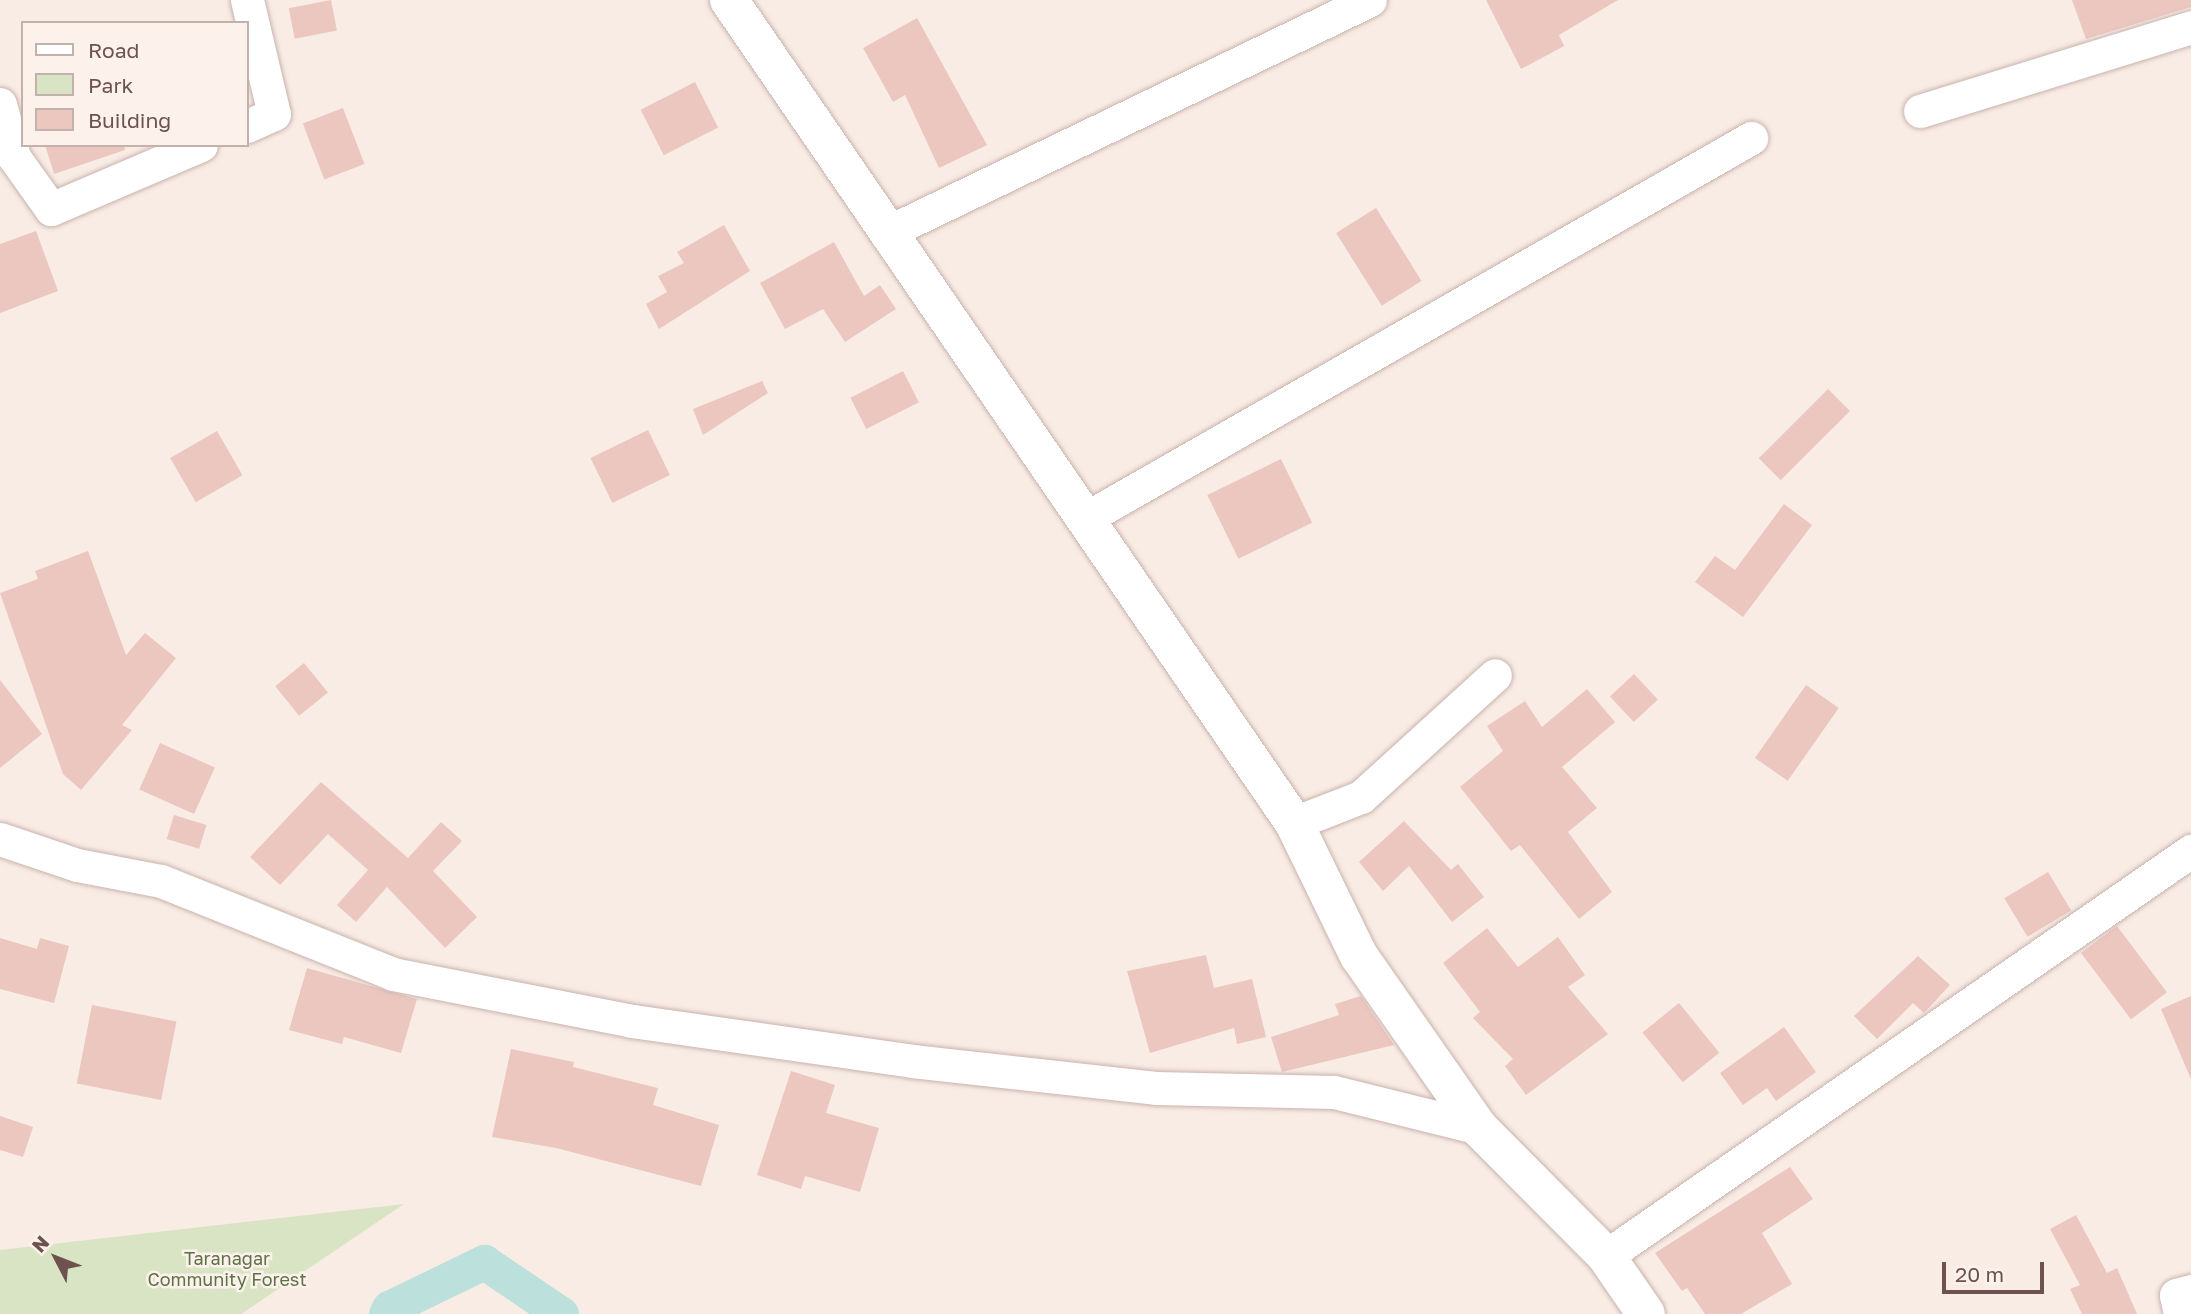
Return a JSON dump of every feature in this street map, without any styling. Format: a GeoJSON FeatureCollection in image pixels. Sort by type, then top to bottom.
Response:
{"type":"FeatureCollection","features":[{"type":"Feature","properties":{"kind":"street"},"geometry":{"type":"LineString","coordinates":[[247,0],[274,114],[248,126]]}},
{"type":"Feature","properties":{"kind":"street"},"geometry":{"type":"LineString","coordinates":[[729,0],[886,233],[1088,517],[1294,823],[1359,956],[1479,1128],[1606,1256],[1646,1314]]}},
{"type":"Feature","properties":{"kind":"street"},"geometry":{"type":"LineString","coordinates":[[886,233],[1370,0]]}},
{"type":"Feature","properties":{"kind":"street"},"geometry":{"type":"LineString","coordinates":[[1920,111],[2191,27]]}},
{"type":"Feature","properties":{"kind":"street"},"geometry":{"type":"LineString","coordinates":[[0,104],[14,156],[51,209],[196,147]]}},
{"type":"Feature","properties":{"kind":"street"},"geometry":{"type":"LineString","coordinates":[[1088,517],[1751,138]]}},
{"type":"Feature","properties":{"kind":"street"},"geometry":{"type":"LineString","coordinates":[[1294,823],[1361,797],[1495,675]]}},
{"type":"Feature","properties":{"kind":"street"},"geometry":{"type":"LineString","coordinates":[[0,839],[77,865],[161,881],[393,974],[632,1021],[912,1061],[1156,1088],[1334,1092],[1479,1128]]}},
{"type":"Feature","properties":{"kind":"street"},"geometry":{"type":"LineString","coordinates":[[1606,1256],[2191,851]]}},
{"type":"Feature","properties":{"kind":"street"},"geometry":{"type":"LineString","coordinates":[[2180,1314],[2176,1295],[2191,1291]]}},
{"type":"Feature","properties":{"kind":"green space","name":"Taranagar Community Forest"},"geometry":{"type":"Polygon","coordinates":[[[404,1204],[241,1314],[0,1314],[0,1250],[404,1204]]]}},
{"type":"Feature","properties":{"kind":"building"},"geometry":{"type":"Polygon","coordinates":[[[331,0],[337,30],[295,39],[289,8],[331,0]]]}},
{"type":"Feature","properties":{"kind":"building"},"geometry":{"type":"Polygon","coordinates":[[[1486,0],[1618,0],[1559,35],[1564,46],[1521,69],[1486,0]]]}},
{"type":"Feature","properties":{"kind":"building"},"geometry":{"type":"Polygon","coordinates":[[[2072,0],[2191,0],[2191,7],[2086,39],[2072,0]]]}},
{"type":"Feature","properties":{"kind":"building"},"geometry":{"type":"Polygon","coordinates":[[[917,18],[987,145],[939,168],[905,95],[893,102],[863,48],[917,18]]]}},
{"type":"Feature","properties":{"kind":"building"},"geometry":{"type":"Polygon","coordinates":[[[695,82],[718,127],[664,155],[641,110],[695,82]]]}},
{"type":"Feature","properties":{"kind":"building"},"geometry":{"type":"Polygon","coordinates":[[[343,108],[365,164],[324,179],[303,123],[343,108]]]}},
{"type":"Feature","properties":{"kind":"building"},"geometry":{"type":"Polygon","coordinates":[[[46,147],[124,147],[125,150],[54,174],[46,147]]]}},
{"type":"Feature","properties":{"kind":"building"},"geometry":{"type":"Polygon","coordinates":[[[1376,208],[1422,281],[1382,306],[1336,233],[1376,208]]]}},
{"type":"Feature","properties":{"kind":"building"},"geometry":{"type":"Polygon","coordinates":[[[724,225],[750,271],[659,329],[646,304],[667,292],[658,276],[684,263],[677,252],[724,225]]]}},
{"type":"Feature","properties":{"kind":"building"},"geometry":{"type":"Polygon","coordinates":[[[36,231],[58,291],[0,313],[0,244],[36,231]]]}},
{"type":"Feature","properties":{"kind":"building"},"geometry":{"type":"Polygon","coordinates":[[[834,242],[864,296],[880,285],[896,309],[845,342],[823,309],[785,329],[760,283],[834,242]]]}},
{"type":"Feature","properties":{"kind":"building"},"geometry":{"type":"Polygon","coordinates":[[[903,371],[919,402],[866,429],[850,398],[903,371]]]}},
{"type":"Feature","properties":{"kind":"building"},"geometry":{"type":"Polygon","coordinates":[[[762,381],[768,393],[703,435],[693,409],[762,381]]]}},
{"type":"Feature","properties":{"kind":"building"},"geometry":{"type":"Polygon","coordinates":[[[1828,389],[1850,411],[1781,480],[1759,458],[1828,389]]]}},
{"type":"Feature","properties":{"kind":"building"},"geometry":{"type":"Polygon","coordinates":[[[648,430],[670,475],[612,503],[590,458],[648,430]]]}},
{"type":"Feature","properties":{"kind":"building"},"geometry":{"type":"Polygon","coordinates":[[[217,431],[242,475],[196,502],[170,458],[217,431]]]}},
{"type":"Feature","properties":{"kind":"building"},"geometry":{"type":"Polygon","coordinates":[[[1281,459],[1312,523],[1238,559],[1207,495],[1281,459]]]}},
{"type":"Feature","properties":{"kind":"building"},"geometry":{"type":"Polygon","coordinates":[[[1784,504],[1812,525],[1743,617],[1695,582],[1715,556],[1735,570],[1784,504]]]}},
{"type":"Feature","properties":{"kind":"building"},"geometry":{"type":"Polygon","coordinates":[[[88,551],[126,655],[145,633],[176,658],[122,725],[132,730],[81,790],[63,774],[0,593],[38,579],[35,571],[88,551]]]}},
{"type":"Feature","properties":{"kind":"building"},"geometry":{"type":"Polygon","coordinates":[[[304,663],[328,693],[299,716],[275,686],[304,663]]]}},
{"type":"Feature","properties":{"kind":"building"},"geometry":{"type":"Polygon","coordinates":[[[1634,674],[1658,700],[1634,722],[1610,697],[1634,674]]]}},
{"type":"Feature","properties":{"kind":"building"},"geometry":{"type":"Polygon","coordinates":[[[0,680],[42,734],[0,768],[0,680]]]}},
{"type":"Feature","properties":{"kind":"building"},"geometry":{"type":"Polygon","coordinates":[[[1806,685],[1839,708],[1788,781],[1755,758],[1806,685]]]}},
{"type":"Feature","properties":{"kind":"building"},"geometry":{"type":"Polygon","coordinates":[[[1587,689],[1615,722],[1562,767],[1597,808],[1568,832],[1612,892],[1579,919],[1520,845],[1511,851],[1460,787],[1503,751],[1487,726],[1525,701],[1542,727],[1587,689]]]}},
{"type":"Feature","properties":{"kind":"building"},"geometry":{"type":"Polygon","coordinates":[[[160,743],[215,767],[194,814],[139,790],[160,743]]]}},
{"type":"Feature","properties":{"kind":"building"},"geometry":{"type":"Polygon","coordinates":[[[321,782],[408,858],[441,822],[462,841],[433,871],[477,917],[445,948],[387,887],[356,922],[337,905],[368,870],[328,834],[280,885],[250,857],[321,782]]]}},
{"type":"Feature","properties":{"kind":"building"},"geometry":{"type":"Polygon","coordinates":[[[174,815],[207,825],[199,849],[167,839],[174,815]]]}},
{"type":"Feature","properties":{"kind":"building"},"geometry":{"type":"Polygon","coordinates":[[[1404,821],[1451,870],[1458,864],[1484,897],[1452,922],[1409,866],[1383,891],[1359,862],[1404,821]]]}},
{"type":"Feature","properties":{"kind":"building"},"geometry":{"type":"Polygon","coordinates":[[[2048,872],[2071,911],[2027,937],[2004,898],[2048,872]]]}},
{"type":"Feature","properties":{"kind":"building"},"geometry":{"type":"Polygon","coordinates":[[[2117,926],[2167,992],[2131,1019],[2081,953],[2117,926]]]}},
{"type":"Feature","properties":{"kind":"building"},"geometry":{"type":"Polygon","coordinates":[[[1487,928],[1518,967],[1558,937],[1585,975],[1568,987],[1608,1034],[1526,1095],[1505,1066],[1513,1059],[1473,1018],[1480,1012],[1443,963],[1487,928]]]}},
{"type":"Feature","properties":{"kind":"building"},"geometry":{"type":"Polygon","coordinates":[[[0,938],[37,949],[40,938],[69,946],[54,1003],[0,989],[0,938]]]}},
{"type":"Feature","properties":{"kind":"building"},"geometry":{"type":"Polygon","coordinates":[[[1206,955],[1214,988],[1252,979],[1266,1037],[1237,1044],[1234,1028],[1150,1053],[1127,971],[1206,955]]]}},
{"type":"Feature","properties":{"kind":"building"},"geometry":{"type":"Polygon","coordinates":[[[1918,956],[1950,985],[1924,1013],[1913,1003],[1877,1039],[1854,1016],[1918,956]]]}},
{"type":"Feature","properties":{"kind":"building"},"geometry":{"type":"Polygon","coordinates":[[[307,968],[417,999],[401,1053],[344,1037],[342,1044],[289,1030],[307,968]]]}},
{"type":"Feature","properties":{"kind":"building"},"geometry":{"type":"Polygon","coordinates":[[[1361,996],[1394,1045],[1282,1072],[1271,1037],[1339,1015],[1335,1004],[1361,996]]]}},
{"type":"Feature","properties":{"kind":"building"},"geometry":{"type":"Polygon","coordinates":[[[2191,996],[2191,1079],[2161,1009],[2191,996]]]}},
{"type":"Feature","properties":{"kind":"building"},"geometry":{"type":"Polygon","coordinates":[[[1679,1003],[1719,1053],[1683,1082],[1642,1033],[1679,1003]]]}},
{"type":"Feature","properties":{"kind":"building"},"geometry":{"type":"Polygon","coordinates":[[[92,1005],[176,1021],[161,1100],[77,1084],[92,1005]]]}},
{"type":"Feature","properties":{"kind":"building"},"geometry":{"type":"Polygon","coordinates":[[[1784,1027],[1816,1072],[1776,1101],[1767,1088],[1743,1105],[1720,1073],[1784,1027]]]}},
{"type":"Feature","properties":{"kind":"building"},"geometry":{"type":"Polygon","coordinates":[[[511,1049],[574,1062],[573,1067],[658,1088],[653,1105],[719,1125],[701,1186],[556,1148],[492,1137],[511,1049]]]}},
{"type":"Feature","properties":{"kind":"building"},"geometry":{"type":"Polygon","coordinates":[[[791,1071],[835,1085],[826,1113],[879,1128],[860,1192],[805,1176],[801,1189],[757,1175],[791,1071]]]}},
{"type":"Feature","properties":{"kind":"building"},"geometry":{"type":"Polygon","coordinates":[[[0,1116],[33,1127],[23,1157],[0,1150],[0,1116]]]}},
{"type":"Feature","properties":{"kind":"building"},"geometry":{"type":"Polygon","coordinates":[[[1790,1167],[1813,1199],[1762,1233],[1792,1284],[1741,1314],[1705,1314],[1687,1288],[1682,1291],[1655,1253],[1790,1167]]]}},
{"type":"Feature","properties":{"kind":"building"},"geometry":{"type":"Polygon","coordinates":[[[2076,1215],[2107,1273],[2117,1268],[2137,1314],[2082,1314],[2070,1289],[2080,1285],[2050,1229],[2076,1215]]]}},
{"type":"Feature","properties":{"kind":"waterway"},"geometry":{"type":"LineString","coordinates":[[386,1314],[389,1308],[484,1262],[561,1314]]}}]}
